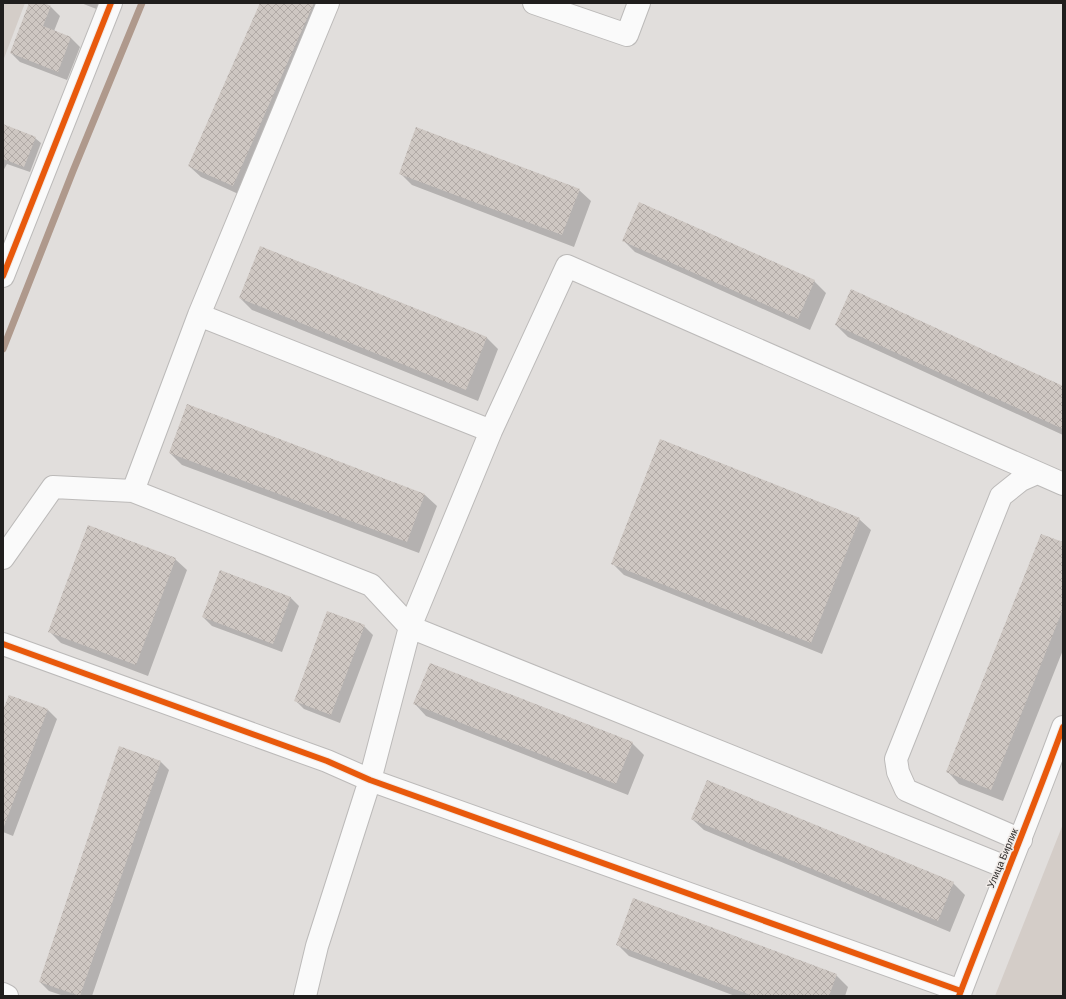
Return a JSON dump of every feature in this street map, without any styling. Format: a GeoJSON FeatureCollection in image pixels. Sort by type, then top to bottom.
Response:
{"type":"FeatureCollection","features":[{"type":"Feature","properties":{"kind":"street"},"geometry":{"type":"LineString","coordinates":[[3,276],[111,3]]}},
{"type":"Feature","properties":{"kind":"street"},"geometry":{"type":"LineString","coordinates":[[133,490],[199,314],[328,3]]}},
{"type":"Feature","properties":{"kind":"street"},"geometry":{"type":"LineString","coordinates":[[534,3],[627,35],[639,3]]}},
{"type":"Feature","properties":{"kind":"street"},"geometry":{"type":"LineString","coordinates":[[305,996],[317,946],[370,780],[410,627],[490,431],[567,266],[1063,484]]}},
{"type":"Feature","properties":{"kind":"street"},"geometry":{"type":"LineString","coordinates":[[199,314],[490,431]]}},
{"type":"Feature","properties":{"kind":"street"},"geometry":{"type":"LineString","coordinates":[[1021,840],[906,790],[898,772],[896,759],[1001,496],[1021,480],[1037,473]]}},
{"type":"Feature","properties":{"kind":"street"},"geometry":{"type":"LineString","coordinates":[[3,558],[54,487],[133,490],[371,584],[410,627],[1008,868]]}},
{"type":"Feature","properties":{"kind":"street"},"geometry":{"type":"LineString","coordinates":[[3,644],[327,761],[370,780],[960,993]]}},
{"type":"Feature","properties":{"kind":"street","name":"Улица Бирлик"},"geometry":{"type":"LineString","coordinates":[[960,993],[1008,868],[1021,840],[1063,727]]}},
{"type":"Feature","properties":{"kind":"street"},"geometry":{"type":"LineString","coordinates":[[3,994],[7,996]]}},
{"type":"Feature","properties":{"kind":"shaded area"},"geometry":{"type":"Polygon","coordinates":[[[3,3],[25,3],[3,61],[3,3]]]}},
{"type":"Feature","properties":{"kind":"shaded area"},"geometry":{"type":"Polygon","coordinates":[[[1063,824],[1063,996],[995,996],[1063,824]]]}},
{"type":"Feature","properties":{"kind":"building"},"geometry":{"type":"Polygon","coordinates":[[[29,3],[44,3],[51,6],[43,26],[71,37],[58,72],[10,53],[29,3]]]}},
{"type":"Feature","properties":{"kind":"building"},"geometry":{"type":"Polygon","coordinates":[[[260,3],[314,3],[233,186],[188,166],[260,3]]]}},
{"type":"Feature","properties":{"kind":"building"},"geometry":{"type":"Polygon","coordinates":[[[3,124],[36,137],[24,167],[3,159],[3,124]]]}},
{"type":"Feature","properties":{"kind":"building"},"geometry":{"type":"Polygon","coordinates":[[[416,127],[580,189],[562,235],[399,174],[416,127]]]}},
{"type":"Feature","properties":{"kind":"building"},"geometry":{"type":"Polygon","coordinates":[[[639,202],[815,280],[798,319],[622,241],[639,202]]]}},
{"type":"Feature","properties":{"kind":"building"},"geometry":{"type":"Polygon","coordinates":[[[260,246],[487,337],[466,390],[239,298],[260,246]]]}},
{"type":"Feature","properties":{"kind":"building"},"geometry":{"type":"Polygon","coordinates":[[[851,289],[1063,386],[1063,429],[835,325],[851,289]]]}},
{"type":"Feature","properties":{"kind":"building"},"geometry":{"type":"Polygon","coordinates":[[[187,404],[425,494],[407,542],[169,453],[187,404]]]}},
{"type":"Feature","properties":{"kind":"building"},"geometry":{"type":"Polygon","coordinates":[[[660,439],[860,518],[811,643],[611,564],[660,439]]]}},
{"type":"Feature","properties":{"kind":"building"},"geometry":{"type":"Polygon","coordinates":[[[88,525],[176,558],[136,665],[48,632],[88,525]]]}},
{"type":"Feature","properties":{"kind":"building"},"geometry":{"type":"Polygon","coordinates":[[[1041,534],[1063,542],[1063,609],[991,790],[946,772],[1041,534]]]}},
{"type":"Feature","properties":{"kind":"building"},"geometry":{"type":"Polygon","coordinates":[[[220,570],[291,597],[273,644],[202,617],[220,570]]]}},
{"type":"Feature","properties":{"kind":"building"},"geometry":{"type":"Polygon","coordinates":[[[327,611],[365,625],[331,715],[294,701],[327,611]]]}},
{"type":"Feature","properties":{"kind":"building"},"geometry":{"type":"Polygon","coordinates":[[[430,663],[633,742],[616,784],[413,704],[430,663]]]}},
{"type":"Feature","properties":{"kind":"building"},"geometry":{"type":"Polygon","coordinates":[[[9,695],[48,709],[3,829],[3,710],[9,695]]]}},
{"type":"Feature","properties":{"kind":"building"},"geometry":{"type":"Polygon","coordinates":[[[119,746],[161,761],[80,996],[39,982],[119,746]]]}},
{"type":"Feature","properties":{"kind":"building"},"geometry":{"type":"Polygon","coordinates":[[[707,780],[954,882],[938,921],[691,819],[707,780]]]}},
{"type":"Feature","properties":{"kind":"building"},"geometry":{"type":"Polygon","coordinates":[[[633,898],[837,974],[829,996],[753,996],[616,945],[633,898]]]}},
{"type":"Feature","properties":{"kind":"waterway"},"geometry":{"type":"LineString","coordinates":[[3,349],[73,171],[142,3]]}},
{"type":"Feature","properties":{"kind":"cycle path"},"geometry":{"type":"LineString","coordinates":[[3,276],[111,3]]}},
{"type":"Feature","properties":{"kind":"cycle path"},"geometry":{"type":"LineString","coordinates":[[3,644],[327,761],[370,780],[961,991]]}},
{"type":"Feature","properties":{"kind":"cycle path"},"geometry":{"type":"LineString","coordinates":[[959,996],[1063,727]]}}]}
